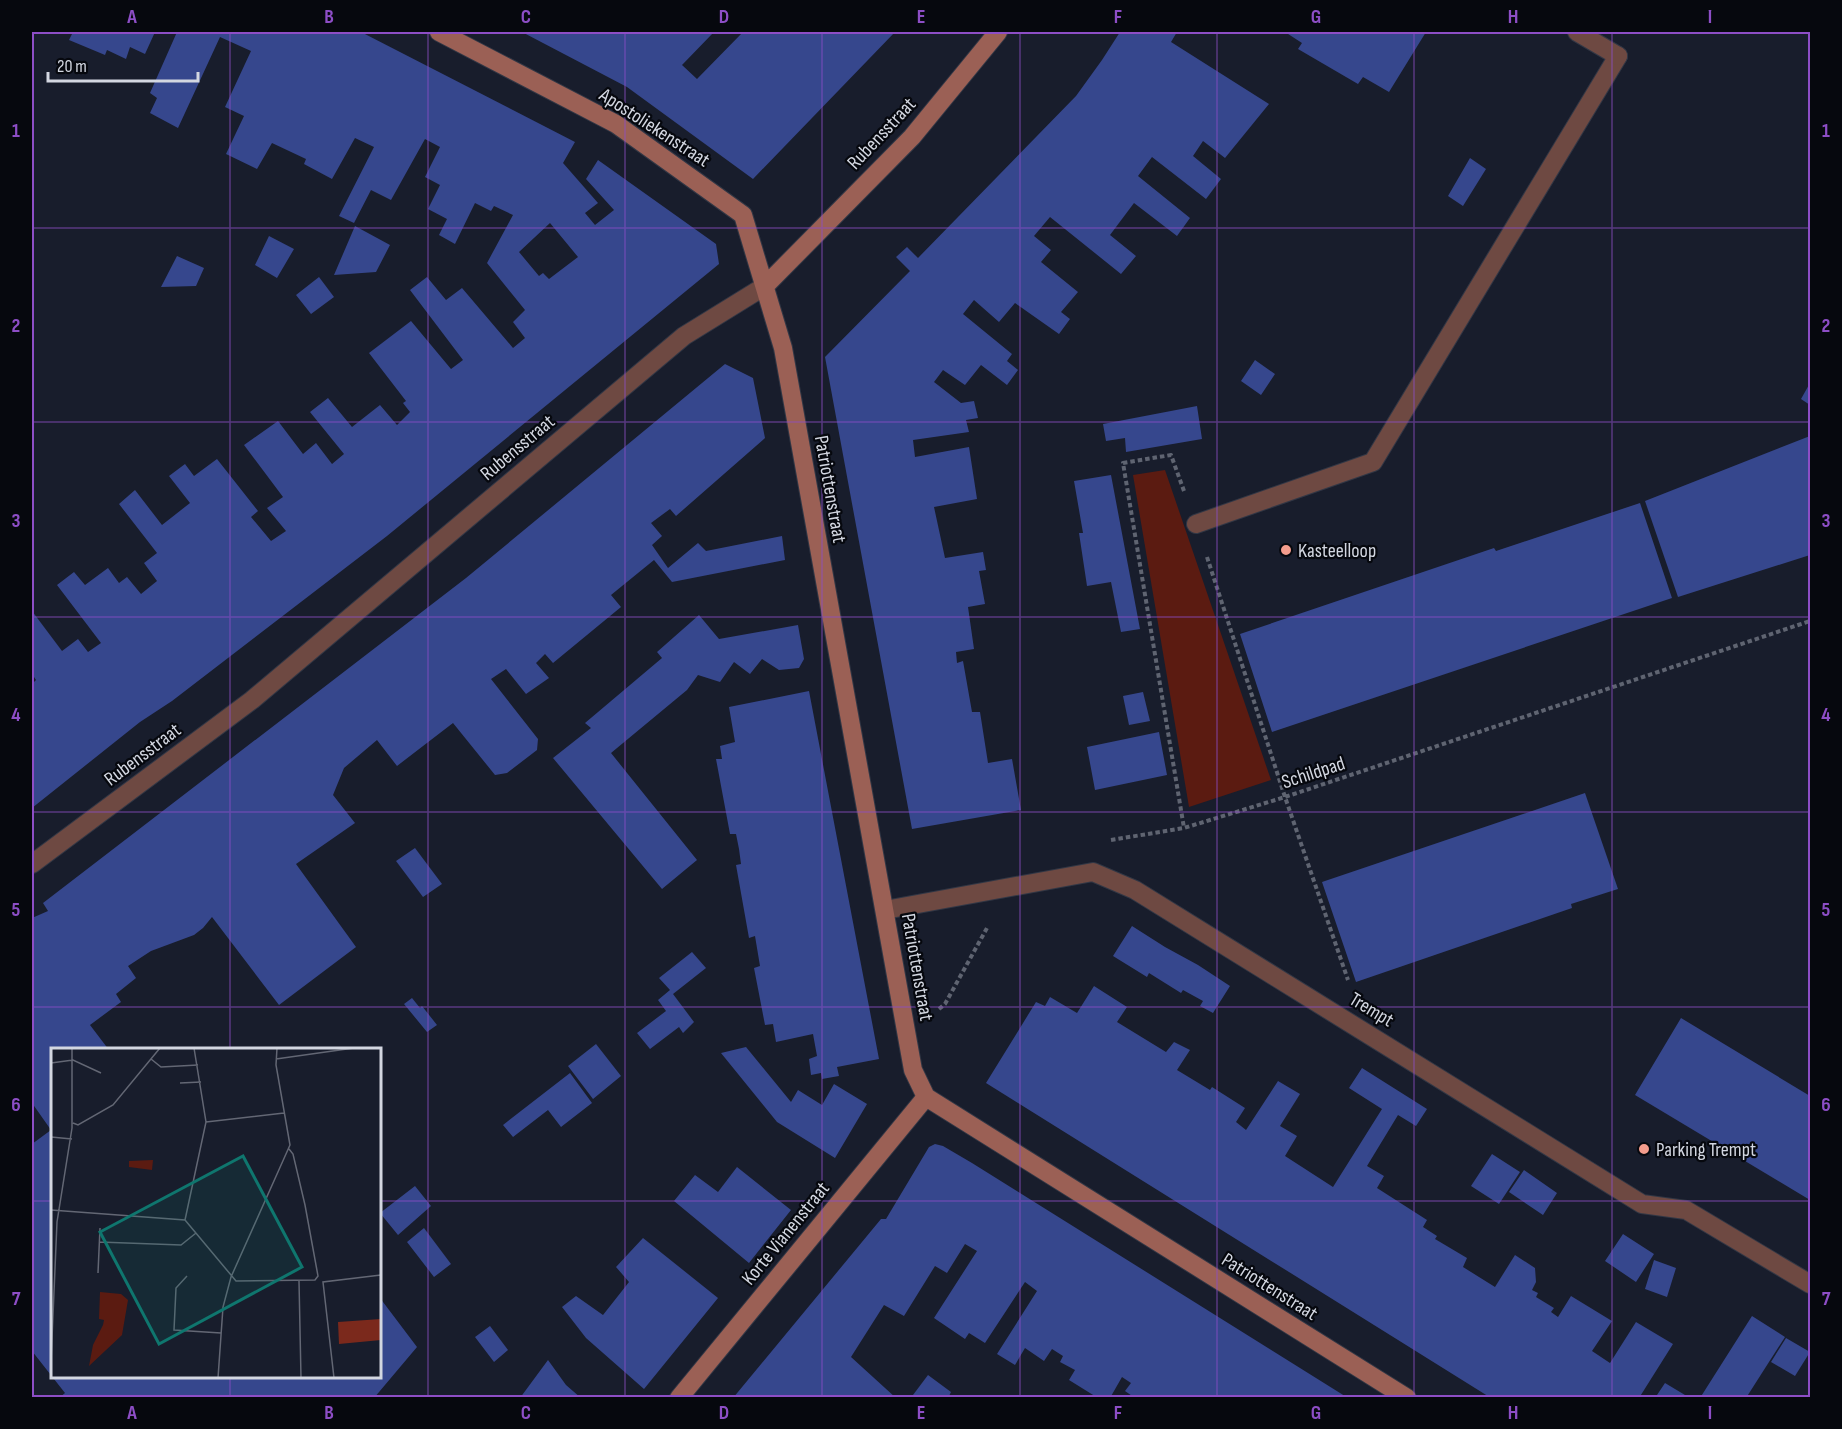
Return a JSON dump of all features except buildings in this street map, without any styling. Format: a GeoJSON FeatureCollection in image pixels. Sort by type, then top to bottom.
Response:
{"type":"FeatureCollection","features":[{"type":"Feature","properties":{"kind":"street","name":"Apostoliekenstraat"},"geometry":{"type":"LineString","coordinates":[[439,32],[616,124],[743,214],[765,286]]}},
{"type":"Feature","properties":{"kind":"street","name":"Rubensstraat"},"geometry":{"type":"LineString","coordinates":[[32,864],[252,700],[684,336],[765,286],[912,137],[998,32]]}},
{"type":"Feature","properties":{"kind":"street"},"geometry":{"type":"LineString","coordinates":[[1196,524],[1373,462],[1618,56],[1577,32]]}},
{"type":"Feature","properties":{"kind":"street","name":"Patriottenstraat"},"geometry":{"type":"LineString","coordinates":[[765,286],[783,348],[913,1070],[926,1097],[1407,1398]]}},
{"type":"Feature","properties":{"kind":"street","name":"Trempt"},"geometry":{"type":"LineString","coordinates":[[885,910],[1094,872],[1135,890],[1642,1204],[1686,1210],[1810,1284]]}},
{"type":"Feature","properties":{"kind":"street","name":"Korte Vianenstraat"},"geometry":{"type":"LineString","coordinates":[[679,1398],[926,1097]]}},
{"type":"Feature","properties":{"kind":"path"},"geometry":{"type":"LineString","coordinates":[[1184,828],[1123,464],[1171,455],[1366,1031]]}},
{"type":"Feature","properties":{"kind":"path","name":"Schildpad"},"geometry":{"type":"LineString","coordinates":[[1106,841],[1184,828],[1285,797],[1810,621]]}},
{"type":"Feature","properties":{"kind":"path"},"geometry":{"type":"LineString","coordinates":[[908,1037],[945,1004],[1010,886]]}},
{"type":"Feature","properties":{"kind":"shaded area"},"geometry":{"type":"Polygon","coordinates":[[[1165,470],[1271,780],[1189,807],[1133,475],[1165,470]]]}},
{"type":"Feature","properties":{"kind":"place","name":"Kasteelloop"},"geometry":{"type":"Point","coordinates":[1286,550]}},
{"type":"Feature","properties":{"kind":"place","name":"Parking Trempt"},"geometry":{"type":"Point","coordinates":[1644,1149]}}]}
